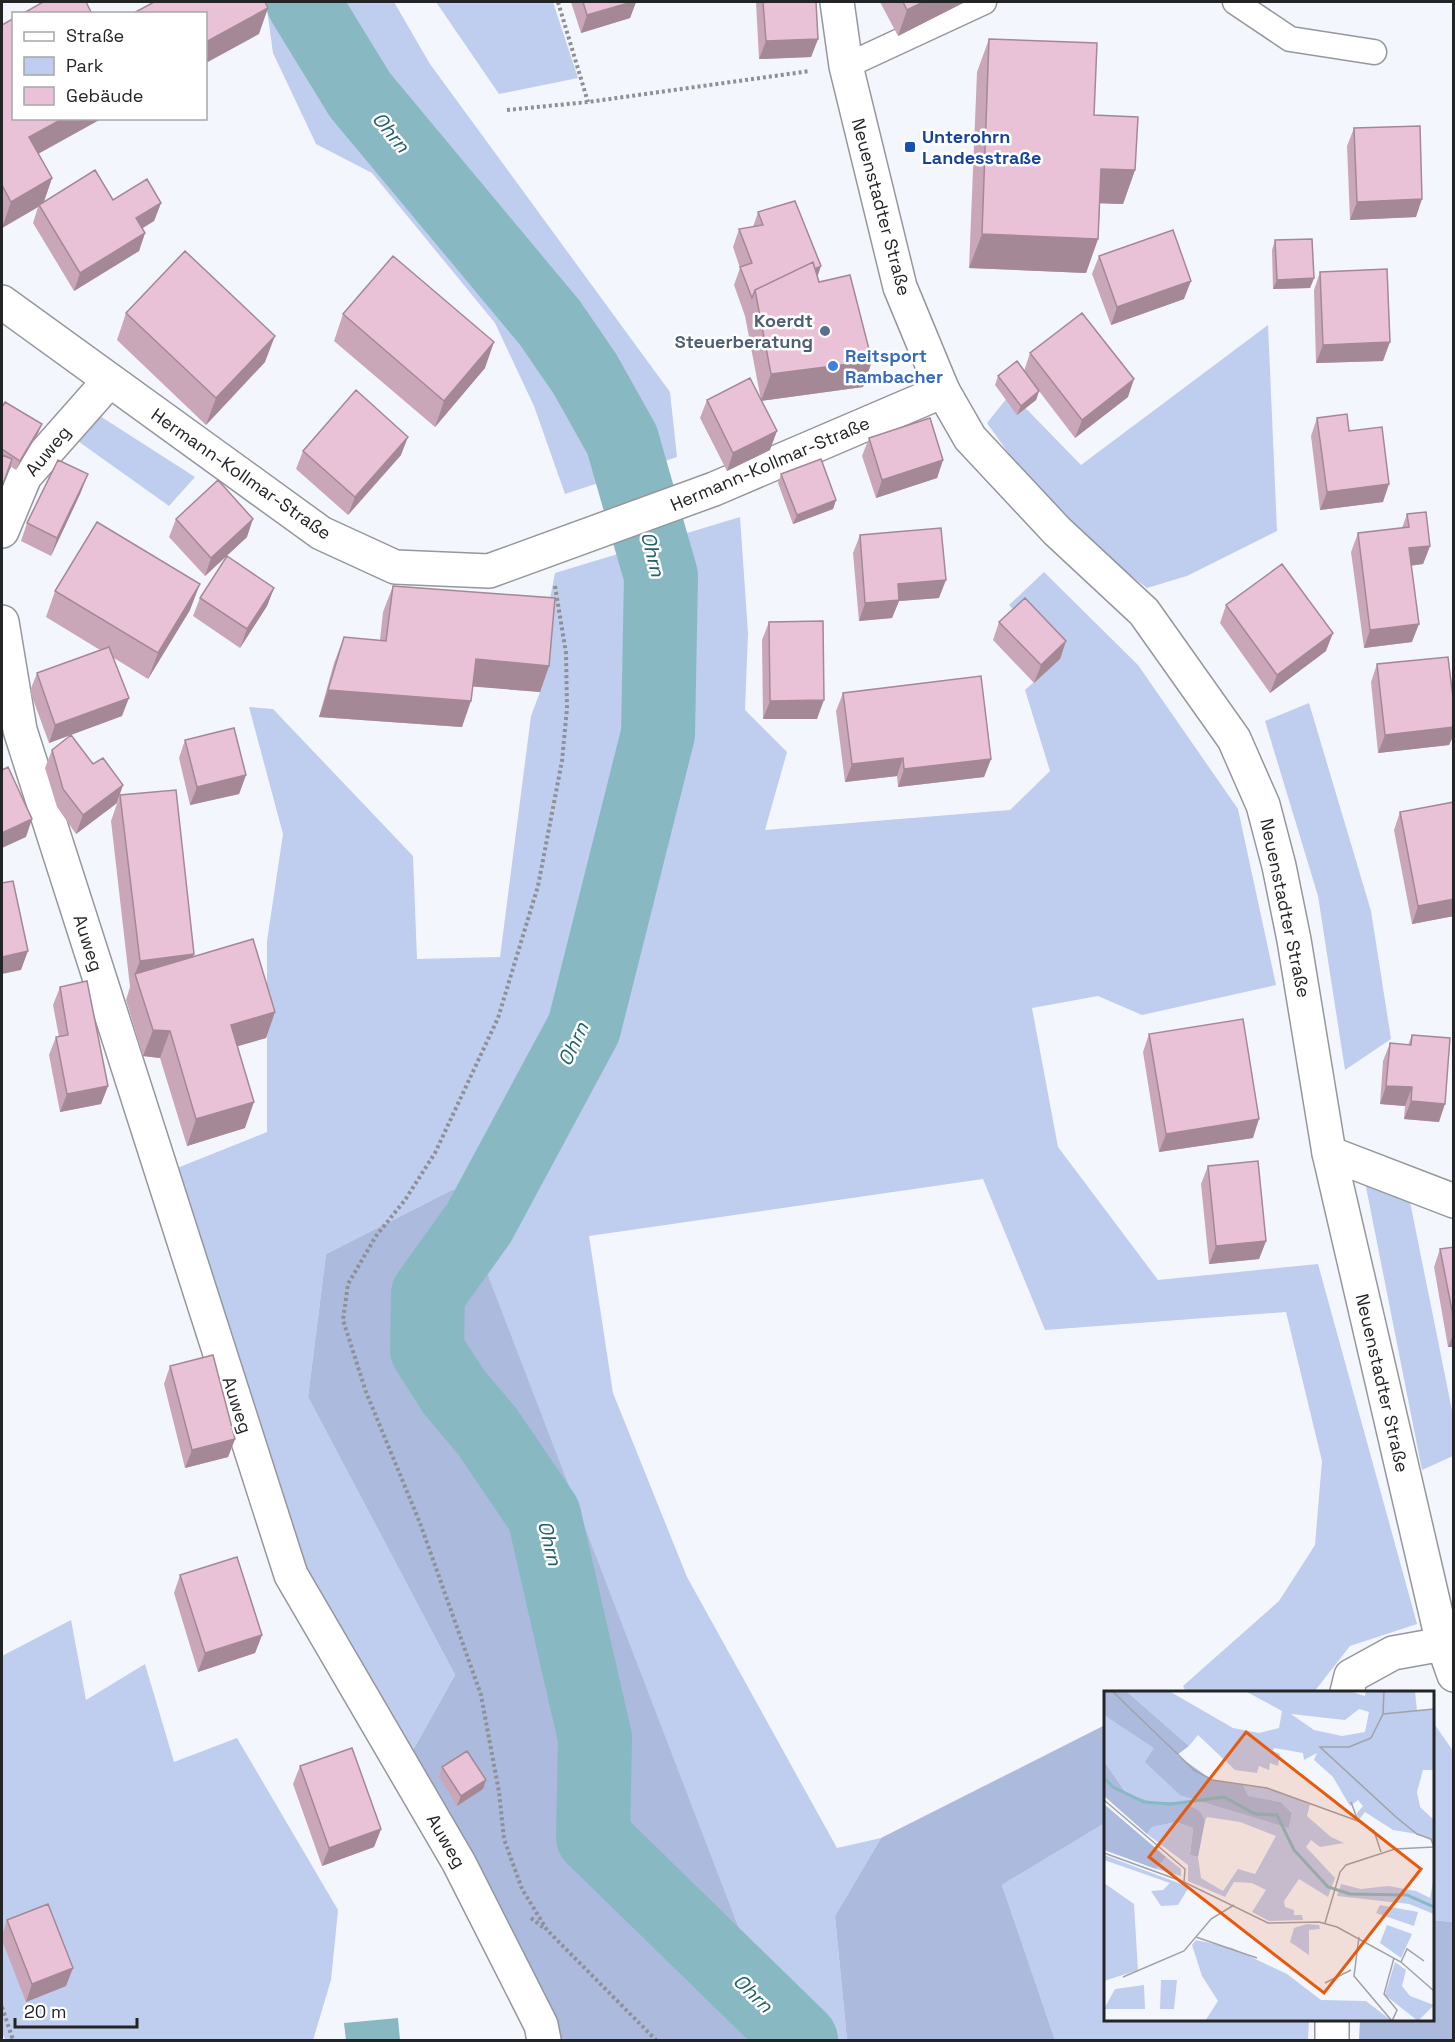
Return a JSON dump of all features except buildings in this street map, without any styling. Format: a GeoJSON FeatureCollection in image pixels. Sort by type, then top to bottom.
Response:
{"type":"FeatureCollection","features":[{"type":"Feature","properties":{"kind":"street","name":"Neuenstadter Straße"},"geometry":{"type":"LineString","coordinates":[[837,2],[846,66],[900,287],[943,391],[970,438],[1057,531],[1144,612],[1234,739],[1263,805],[1279,866],[1302,985],[1329,1154],[1443,1644],[1454,1675]]}},
{"type":"Feature","properties":{"kind":"street","name":"Hermann-Kollmar-Straße"},"geometry":{"type":"LineString","coordinates":[[2,302],[321,533],[395,567],[489,572],[584,539],[714,489],[943,391]]}},
{"type":"Feature","properties":{"kind":"street","name":"Auweg"},"geometry":{"type":"LineString","coordinates":[[2,531],[26,476],[109,381]]}},
{"type":"Feature","properties":{"kind":"street","name":"Auweg"},"geometry":{"type":"LineString","coordinates":[[2,621],[11,739],[291,1575],[459,1863],[541,2025],[544,2040]]}},
{"type":"Feature","properties":{"kind":"street"},"geometry":{"type":"LineString","coordinates":[[1329,1154],[1454,1201]]}},
{"type":"Feature","properties":{"kind":"street"},"geometry":{"type":"LineString","coordinates":[[1347,1691],[1352,1676],[1393,1653],[1443,1644]]}},
{"type":"Feature","properties":{"kind":"street"},"geometry":{"type":"LineString","coordinates":[[1332,2021],[1332,2040]]}},
{"type":"Feature","properties":{"kind":"lane"},"geometry":{"type":"LineString","coordinates":[[846,66],[984,2]]}},
{"type":"Feature","properties":{"kind":"lane"},"geometry":{"type":"LineString","coordinates":[[1235,2],[1290,39],[1374,52]]}},
{"type":"Feature","properties":{"kind":"path"},"geometry":{"type":"LineString","coordinates":[[558,2],[588,102]]}},
{"type":"Feature","properties":{"kind":"path"},"geometry":{"type":"LineString","coordinates":[[507,110],[588,102],[846,66]]}},
{"type":"Feature","properties":{"kind":"path"},"geometry":{"type":"LineString","coordinates":[[546,553],[558,598],[566,653],[567,708],[562,761],[538,886],[498,1018],[435,1153],[405,1200],[376,1236],[348,1284],[343,1320],[366,1392],[420,1523],[481,1695],[499,1792],[504,1839],[522,1888],[547,1930],[656,2040]]}},
{"type":"Feature","properties":{"kind":"path"},"geometry":{"type":"LineString","coordinates":[[2,2007],[13,2040]]}},
{"type":"Feature","properties":{"kind":"green space"},"geometry":{"type":"Polygon","coordinates":[[[266,2],[394,2],[430,64],[670,392],[677,457],[565,494],[534,406],[495,323],[372,173],[316,144],[273,53],[266,2]]]}},
{"type":"Feature","properties":{"kind":"green space"},"geometry":{"type":"Polygon","coordinates":[[[436,2],[553,2],[578,78],[499,94],[436,2]]]}},
{"type":"Feature","properties":{"kind":"green space"},"geometry":{"type":"Polygon","coordinates":[[[1268,325],[1277,531],[1187,576],[1147,588],[1053,516],[987,423],[1011,393],[1081,465],[1268,325]]]}},
{"type":"Feature","properties":{"kind":"green space"},"geometry":{"type":"Polygon","coordinates":[[[89,409],[195,477],[169,506],[68,434],[89,409]]]}},
{"type":"Feature","properties":{"kind":"green space"},"geometry":{"type":"Polygon","coordinates":[[[740,517],[748,633],[745,710],[787,752],[765,830],[1010,810],[1050,771],[1025,690],[1059,659],[1009,605],[1044,572],[1138,665],[1238,809],[1276,985],[1142,1015],[1098,996],[1032,1008],[1058,1147],[1158,1280],[1318,1264],[1417,1624],[1350,1646],[1315,1691],[1186,1691],[1183,1686],[1279,1601],[1315,1545],[1322,1461],[1286,1312],[1045,1330],[983,1179],[589,1236],[613,1393],[687,1577],[837,1848],[881,1838],[835,1916],[847,2040],[782,2040],[454,1189],[326,1254],[308,1397],[455,1675],[403,1768],[291,1575],[162,1174],[267,1132],[267,941],[283,834],[249,707],[273,709],[413,856],[417,959],[500,957],[531,716],[540,692],[545,624],[555,573],[740,517]]]}},
{"type":"Feature","properties":{"kind":"green space"},"geometry":{"type":"Polygon","coordinates":[[[1309,703],[1371,911],[1391,1039],[1345,1070],[1318,896],[1265,721],[1309,703]]]}},
{"type":"Feature","properties":{"kind":"green space"},"geometry":{"type":"Polygon","coordinates":[[[1365,1182],[1408,1192],[1453,1415],[1453,1456],[1422,1470],[1365,1182]]]}},
{"type":"Feature","properties":{"kind":"green space"},"geometry":{"type":"Polygon","coordinates":[[[71,1620],[86,1700],[145,1664],[174,1762],[237,1738],[338,1910],[331,1980],[313,2040],[6,2040],[2,2034],[2,1656],[71,1620]]]}},
{"type":"Feature","properties":{"kind":"green space"},"geometry":{"type":"Polygon","coordinates":[[[1434,1723],[1453,1751],[1453,1922],[1434,1920],[1434,1723]]]}},
{"type":"Feature","properties":{"kind":"green space"},"geometry":{"type":"Polygon","coordinates":[[[1104,1824],[1104,2021],[1309,2021],[1308,2040],[1055,2040],[1002,1885],[1104,1824]]]}},
{"type":"Feature","properties":{"kind":"shaded area"},"geometry":{"type":"Polygon","coordinates":[[[454,1189],[782,2040],[544,2040],[403,1768],[455,1675],[308,1397],[326,1254],[454,1189]]]}},
{"type":"Feature","properties":{"kind":"shaded area"},"geometry":{"type":"Polygon","coordinates":[[[1104,1726],[1104,1824],[1002,1885],[1055,2040],[847,2040],[835,1916],[881,1838],[1104,1726]]]}},
{"type":"Feature","properties":{"kind":"shaded area"},"geometry":{"type":"Polygon","coordinates":[[[1434,1920],[1453,1922],[1453,2040],[1359,2040],[1360,2021],[1434,2021],[1434,1920]]]}},
{"type":"Feature","properties":{"kind":"shaded area"},"geometry":{"type":"Polygon","coordinates":[[[398,2018],[400,2040],[346,2040],[344,2023],[398,2018]]]}},
{"type":"Feature","properties":{"kind":"waterway","name":"Ohrn"},"geometry":{"type":"LineString","coordinates":[[303,2],[360,95],[550,323],[585,374],[622,440],[661,576],[658,734],[584,1028],[479,1223],[428,1294],[427,1350],[454,1392],[487,1431],[544,1515],[595,1738],[593,1837],[801,2040]]}},
{"type":"Feature","properties":{"kind":"place","name":"Unterohrn Landesstraße"},"geometry":{"type":"Point","coordinates":[910,147]}},
{"type":"Feature","properties":{"kind":"place","name":"Koerdt Steuerberatung"},"geometry":{"type":"Point","coordinates":[825,331]}},
{"type":"Feature","properties":{"kind":"place","name":"Reitsport Rambacher"},"geometry":{"type":"Point","coordinates":[833,366]}}]}
